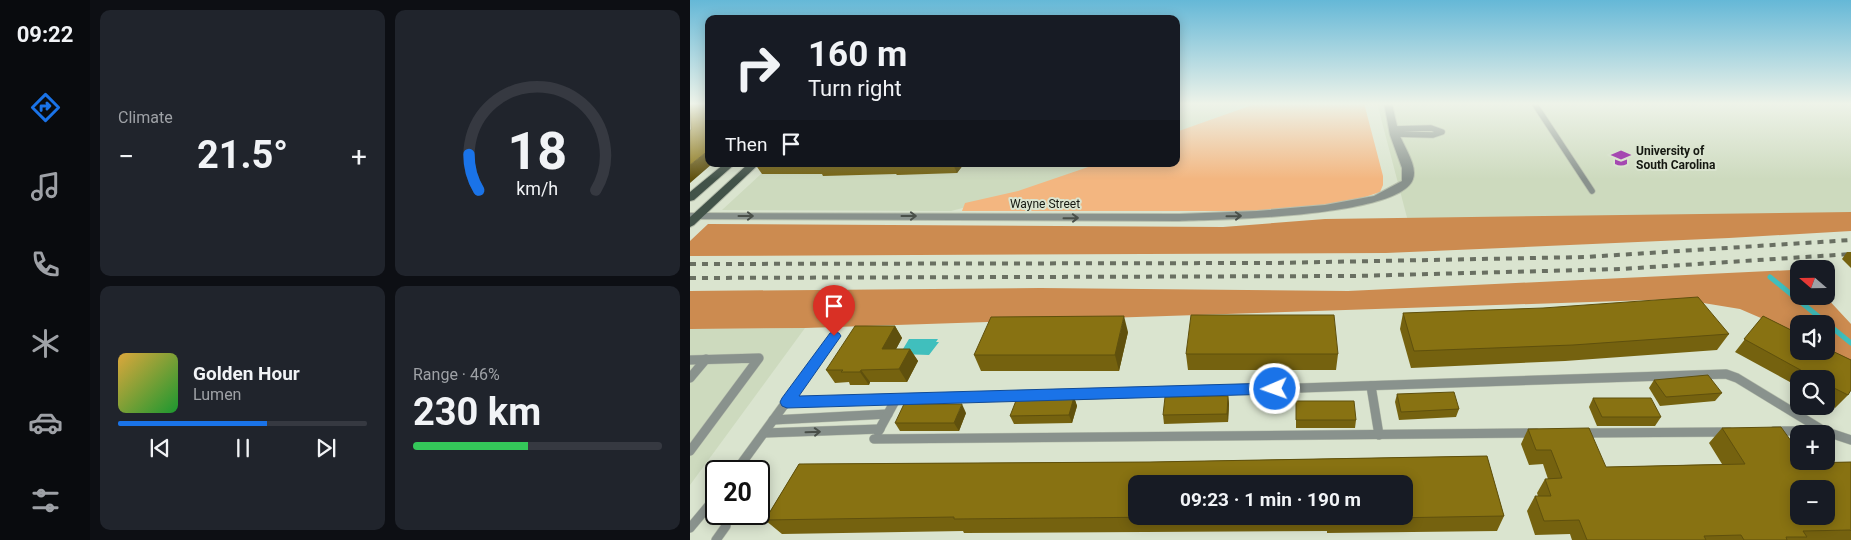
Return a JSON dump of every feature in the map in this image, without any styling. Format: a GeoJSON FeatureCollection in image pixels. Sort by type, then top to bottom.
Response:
{"type":"FeatureCollection","features":[{"type":"Feature","properties":{"kind":"main road"},"geometry":{"type":"LineString","coordinates":[[690,198],[726,167]]}},
{"type":"Feature","properties":{"kind":"main road"},"geometry":{"type":"LineString","coordinates":[[692,219],[751,167]]}},
{"type":"Feature","properties":{"kind":"street","name":"Wayne Street"},"geometry":{"type":"LineString","coordinates":[[692,219],[1251,215],[1324,209],[1380,199],[1398,191],[1404,186],[1409,176],[1394,132]]}},
{"type":"Feature","properties":{"kind":"lane"},"geometry":{"type":"LineString","coordinates":[[1394,132],[1429,128]]}},
{"type":"Feature","properties":{"kind":"lane"},"geometry":{"type":"LineString","coordinates":[[1394,132],[1433,135],[1442,132],[1432,128]]}},
{"type":"Feature","properties":{"kind":"lane"},"geometry":{"type":"LineString","coordinates":[[1551,128],[1592,191]]}},
{"type":"Feature","properties":{"kind":"lane"},"geometry":{"type":"LineString","coordinates":[[744,460],[834,336]]}},
{"type":"Feature","properties":{"kind":"lane"},"geometry":{"type":"LineString","coordinates":[[690,360],[760,358],[690,451]]}},
{"type":"Feature","properties":{"kind":"lane"},"geometry":{"type":"LineString","coordinates":[[690,378],[706,359]]}},
{"type":"Feature","properties":{"kind":"lane"},"geometry":{"type":"LineString","coordinates":[[787,402],[1726,374],[1737,378],[1814,425]]}},
{"type":"Feature","properties":{"kind":"lane"},"geometry":{"type":"LineString","coordinates":[[1371,386],[1379,435]]}},
{"type":"Feature","properties":{"kind":"lane"},"geometry":{"type":"LineString","coordinates":[[896,399],[874,439],[1546,433]]}},
{"type":"Feature","properties":{"kind":"lane"},"geometry":{"type":"LineString","coordinates":[[773,420],[888,414]]}},
{"type":"Feature","properties":{"kind":"lane"},"geometry":{"type":"LineString","coordinates":[[764,433],[880,429]]}},
{"type":"Feature","properties":{"kind":"lane"},"geometry":{"type":"LineString","coordinates":[[1764,431],[1790,431]]}},
{"type":"Feature","properties":{"kind":"lane"},"geometry":{"type":"LineString","coordinates":[[1576,433],[1735,432]]}},
{"type":"Feature","properties":{"kind":"lane"},"geometry":{"type":"LineString","coordinates":[[1835,435],[1851,440]]}},
{"type":"Feature","properties":{"kind":"lane"},"geometry":{"type":"LineString","coordinates":[[690,528],[705,510]]}},
{"type":"Feature","properties":{"kind":"lane"},"geometry":{"type":"LineString","coordinates":[[716,540],[726,525]]}},
{"type":"Feature","properties":{"kind":"shaded area"},"geometry":{"type":"Polygon","coordinates":[[[1180,128],[1201,128],[1180,136],[1180,128]]]}},
{"type":"Feature","properties":{"kind":"shaded area"},"geometry":{"type":"Polygon","coordinates":[[[1187,128],[1371,128],[1383,176],[1383,185],[1380,192],[1344,204],[1266,211],[962,211],[965,203],[1018,191],[1088,167],[1180,167],[1180,131],[1187,128]]]}},
{"type":"Feature","properties":{"kind":"shaded area","name":"University of South Carolina"},"geometry":{"type":"Polygon","coordinates":[[[1384,128],[1851,128],[1851,214],[1410,229],[1384,128]]]}},
{"type":"Feature","properties":{"kind":"shaded area"},"geometry":{"type":"Polygon","coordinates":[[[769,167],[1095,167],[1001,198],[951,211],[722,210],[769,167]]]}},
{"type":"Feature","properties":{"kind":"shaded area"},"geometry":{"type":"Polygon","coordinates":[[[1851,212],[1851,231],[1386,253],[690,256],[690,241],[708,224],[1223,227],[1325,219],[1851,212]]]}},
{"type":"Feature","properties":{"kind":"shaded area"},"geometry":{"type":"Polygon","coordinates":[[[1790,270],[1790,305],[1833,305],[1851,324],[1851,368],[1835,357],[1835,315],[1790,315],[1790,332],[1740,309],[1679,299],[805,328],[690,329],[690,291],[1040,288],[1348,291],[1790,270]]]}},
{"type":"Feature","properties":{"kind":"shaded area"},"geometry":{"type":"Polygon","coordinates":[[[805,328],[708,460],[705,460],[705,465],[690,485],[690,329],[805,328]]]}},
{"type":"Feature","properties":{"kind":"water"},"geometry":{"type":"Polygon","coordinates":[[[909,339],[938,339],[936,342],[939,342],[929,355],[900,354],[909,339]]]}},
{"type":"Feature","properties":{"kind":"building"},"geometry":{"type":"Polygon","coordinates":[[[691,128],[705,128],[705,153],[690,165],[690,130],[691,128]]]}},
{"type":"Feature","properties":{"kind":"building"},"geometry":{"type":"Polygon","coordinates":[[[1698,297],[1729,334],[1573,345],[1414,351],[1403,313],[1543,308],[1698,297]]]}},
{"type":"Feature","properties":{"kind":"building"},"geometry":{"type":"Polygon","coordinates":[[[1191,315],[1334,315],[1338,354],[1186,354],[1191,315]]]}},
{"type":"Feature","properties":{"kind":"building"},"geometry":{"type":"Polygon","coordinates":[[[1124,316],[1115,355],[974,355],[991,317],[1124,316]]]}},
{"type":"Feature","properties":{"kind":"building"},"geometry":{"type":"Polygon","coordinates":[[[1763,316],[1790,330],[1790,360],[1835,360],[1835,352],[1851,360],[1851,390],[1848,395],[1835,388],[1835,370],[1801,370],[1744,339],[1763,316]]]}},
{"type":"Feature","properties":{"kind":"building"},"geometry":{"type":"Polygon","coordinates":[[[855,326],[895,326],[882,349],[910,349],[899,369],[861,370],[860,372],[826,370],[855,326]]]}},
{"type":"Feature","properties":{"kind":"building"},"geometry":{"type":"Polygon","coordinates":[[[1708,375],[1722,393],[1666,397],[1654,380],[1708,375]]]}},
{"type":"Feature","properties":{"kind":"building"},"geometry":{"type":"Polygon","coordinates":[[[1454,392],[1459,409],[1401,412],[1397,394],[1454,392]]]}},
{"type":"Feature","properties":{"kind":"building"},"geometry":{"type":"Polygon","coordinates":[[[1228,396],[1227,414],[1163,415],[1165,397],[1228,396]]]}},
{"type":"Feature","properties":{"kind":"building"},"geometry":{"type":"Polygon","coordinates":[[[1074,397],[1069,415],[1010,416],[1017,398],[1074,397]]]}},
{"type":"Feature","properties":{"kind":"building"},"geometry":{"type":"Polygon","coordinates":[[[1593,398],[1651,398],[1661,417],[1602,417],[1593,398]]]}},
{"type":"Feature","properties":{"kind":"building"},"geometry":{"type":"Polygon","coordinates":[[[1296,401],[1354,401],[1356,420],[1296,420],[1296,401]]]}},
{"type":"Feature","properties":{"kind":"building"},"geometry":{"type":"Polygon","coordinates":[[[904,404],[962,404],[954,423],[895,423],[904,404]]]}},
{"type":"Feature","properties":{"kind":"building"},"geometry":{"type":"Polygon","coordinates":[[[1781,427],[1790,440],[1790,470],[1835,470],[1835,462],[1851,462],[1851,531],[1803,531],[1807,537],[1786,537],[1787,540],[1744,540],[1741,535],[1704,536],[1706,540],[1587,540],[1579,520],[1544,521],[1535,496],[1551,496],[1545,479],[1562,478],[1551,450],[1536,450],[1528,429],[1589,428],[1606,467],[1745,464],[1722,428],[1781,427]]]}},
{"type":"Feature","properties":{"kind":"building"},"geometry":{"type":"Polygon","coordinates":[[[1487,456],[1504,516],[1413,518],[1413,475],[1128,475],[1128,517],[954,519],[954,517],[770,520],[770,512],[799,464],[1150,462],[1487,456]]]}},
{"type":"Feature","properties":{"kind":"waterway"},"geometry":{"type":"LineString","coordinates":[[1770,277],[1851,343]]}},
{"type":"Feature","properties":{"kind":"railway"},"geometry":{"type":"LineString","coordinates":[[690,264],[1272,263],[1586,257],[1851,240]]}},
{"type":"Feature","properties":{"kind":"railway"},"geometry":{"type":"LineString","coordinates":[[690,278],[1354,276],[1621,269],[1851,254]]}},
{"type":"Feature","properties":{"kind":"place","name":"University of South Carolina"},"geometry":{"type":"Point","coordinates":[1621,158]}},
{"type":"Feature","properties":{"kind":"route"},"geometry":{"type":"LineString","coordinates":[[834,336],[787,402],[1275,389]]}}]}
